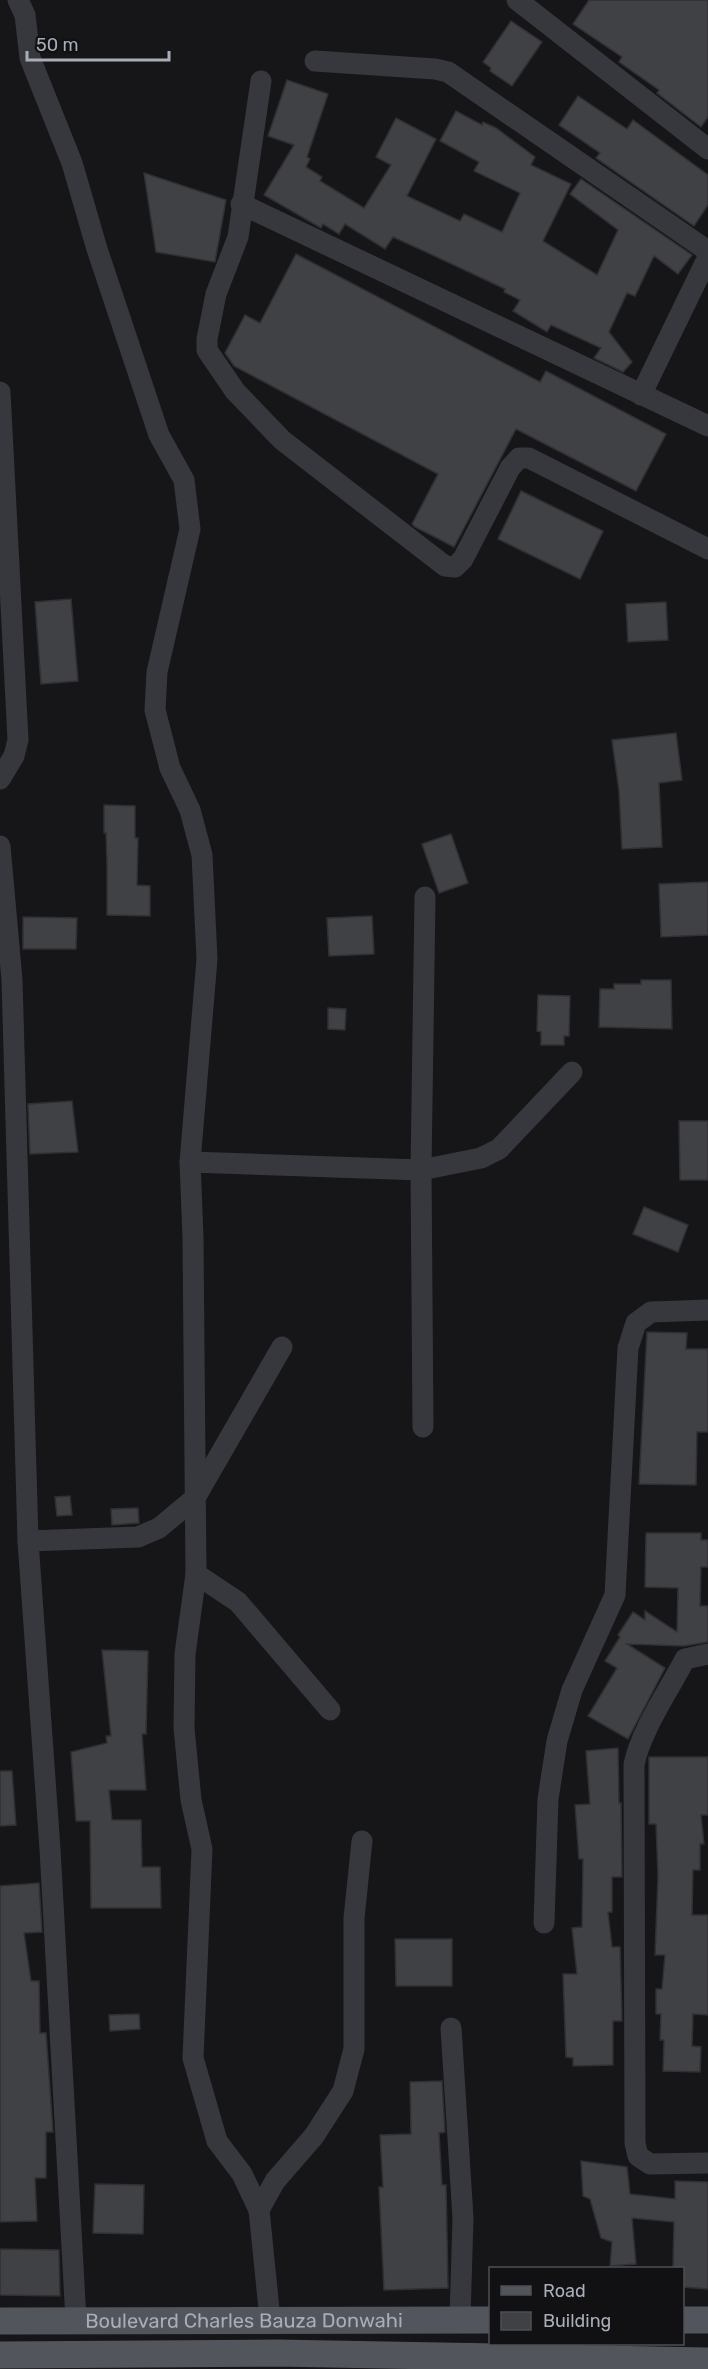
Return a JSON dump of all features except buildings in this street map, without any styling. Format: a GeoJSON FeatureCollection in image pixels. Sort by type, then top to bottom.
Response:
{"type":"FeatureCollection","features":[{"type":"Feature","properties":{"kind":"main road","name":"Boulevard Charles Bauza Donwahi"},"geometry":{"type":"LineString","coordinates":[[0,2321],[489,2320]]}},
{"type":"Feature","properties":{"kind":"main road"},"geometry":{"type":"LineString","coordinates":[[684,2320],[708,2320]]}},
{"type":"Feature","properties":{"kind":"main road","name":"Boulevard Charles Bauza Donwahi"},"geometry":{"type":"LineString","coordinates":[[0,2355],[277,2361],[511,2357],[708,2361]]}},
{"type":"Feature","properties":{"kind":"street"},"geometry":{"type":"LineString","coordinates":[[18,0],[25,15],[30,58],[72,163],[97,249],[159,435],[184,480],[190,529],[157,672],[155,710],[170,768],[190,810],[202,855],[207,959],[190,1162],[193,1237],[196,1574],[185,1654],[184,1728],[191,1800],[202,1849],[193,2058],[217,2140],[242,2174],[259,2210],[270,2319]]}},
{"type":"Feature","properties":{"kind":"street"},"geometry":{"type":"LineString","coordinates":[[517,0],[708,149]]}},
{"type":"Feature","properties":{"kind":"street"},"geometry":{"type":"LineString","coordinates":[[315,61],[435,69],[448,72],[708,251]]}},
{"type":"Feature","properties":{"kind":"street"},"geometry":{"type":"LineString","coordinates":[[261,81],[237,237],[216,294],[207,339],[207,350],[214,364],[235,391],[282,440],[445,566],[455,567],[463,559],[510,468],[519,458],[529,458],[708,549]]}},
{"type":"Feature","properties":{"kind":"street"},"geometry":{"type":"LineString","coordinates":[[241,204],[708,426]]}},
{"type":"Feature","properties":{"kind":"street"},"geometry":{"type":"LineString","coordinates":[[641,395],[708,257]]}},
{"type":"Feature","properties":{"kind":"street"},"geometry":{"type":"LineString","coordinates":[[0,392],[18,740],[14,756],[0,779]]}},
{"type":"Feature","properties":{"kind":"street"},"geometry":{"type":"LineString","coordinates":[[0,846],[12,980],[28,1541],[50,1849],[76,2320]]}},
{"type":"Feature","properties":{"kind":"street"},"geometry":{"type":"LineString","coordinates":[[423,1427],[422,1170],[425,897]]}},
{"type":"Feature","properties":{"kind":"street"},"geometry":{"type":"LineString","coordinates":[[190,1162],[422,1170],[481,1158],[499,1149],[573,1072]]}},
{"type":"Feature","properties":{"kind":"street"},"geometry":{"type":"LineString","coordinates":[[544,1923],[548,1799],[557,1741],[572,1690],[615,1594],[628,1348],[636,1323],[651,1312],[708,1310]]}},
{"type":"Feature","properties":{"kind":"street"},"geometry":{"type":"LineString","coordinates":[[28,1541],[138,1538],[159,1528],[195,1498],[282,1347]]}},
{"type":"Feature","properties":{"kind":"street"},"geometry":{"type":"LineString","coordinates":[[196,1574],[238,1602],[330,1710]]}},
{"type":"Feature","properties":{"kind":"street"},"geometry":{"type":"LineString","coordinates":[[708,1654],[685,1659],[636,1753],[634,1765],[635,2143],[638,2156],[650,2163],[708,2163]]}},
{"type":"Feature","properties":{"kind":"street"},"geometry":{"type":"LineString","coordinates":[[259,2210],[275,2181],[314,2136],[342,2091],[354,2049],[354,1918],[362,1841]]}},
{"type":"Feature","properties":{"kind":"street"},"geometry":{"type":"LineString","coordinates":[[452,2028],[463,2218],[460,2319]]}}]}
